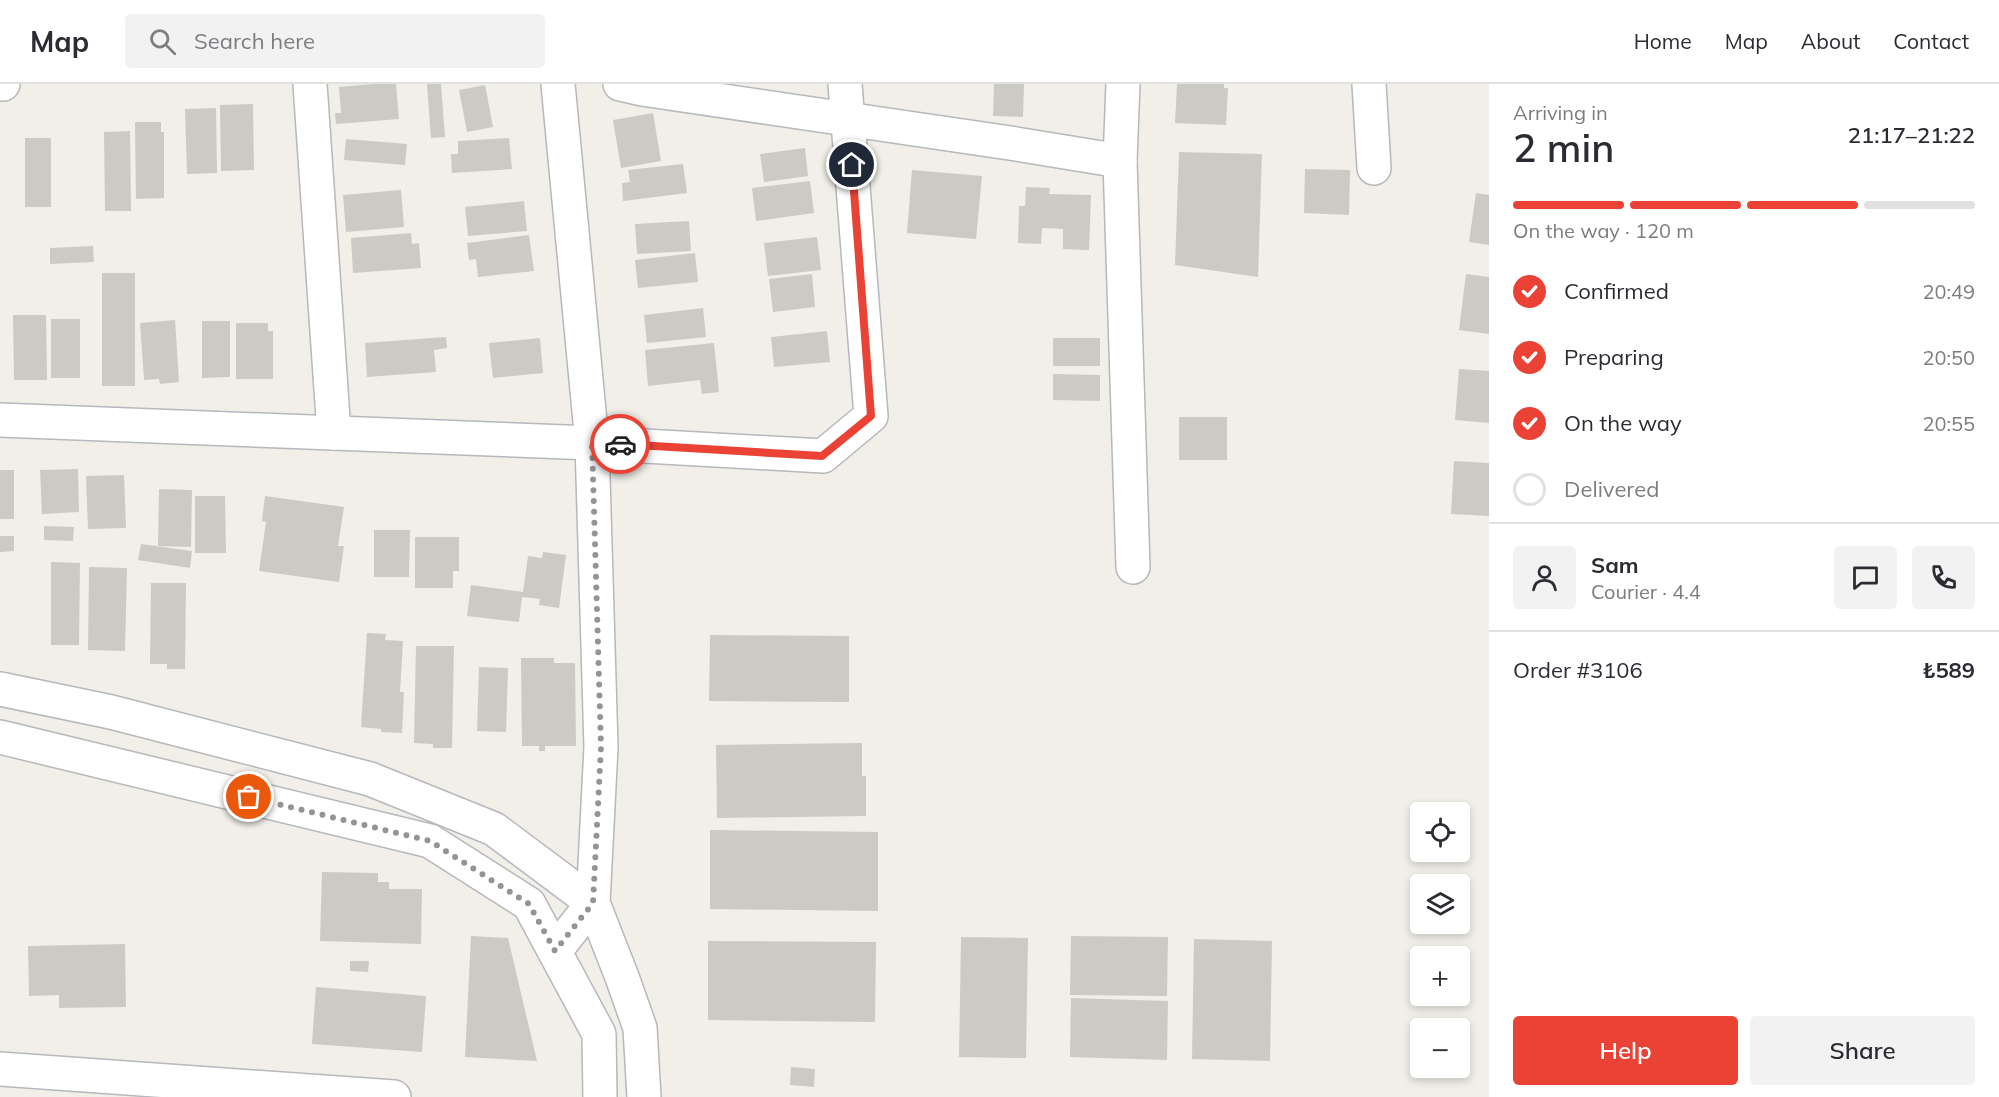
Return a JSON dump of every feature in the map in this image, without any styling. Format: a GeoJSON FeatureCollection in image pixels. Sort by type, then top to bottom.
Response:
{"type":"FeatureCollection","features":[{"type":"Feature","properties":{"kind":"street"},"geometry":{"type":"LineString","coordinates":[[310,84],[334,433]]}},
{"type":"Feature","properties":{"kind":"street"},"geometry":{"type":"LineString","coordinates":[[558,84],[592,442],[601,747],[593,903],[640,1028],[644,1097]]}},
{"type":"Feature","properties":{"kind":"street"},"geometry":{"type":"LineString","coordinates":[[620,84],[1120,161]]}},
{"type":"Feature","properties":{"kind":"street"},"geometry":{"type":"LineString","coordinates":[[0,420],[592,442],[822,456],[871,416],[845,84]]}},
{"type":"Feature","properties":{"kind":"street"},"geometry":{"type":"LineString","coordinates":[[1123,84],[1120,161],[1133,567]]}},
{"type":"Feature","properties":{"kind":"street"},"geometry":{"type":"LineString","coordinates":[[1369,84],[1374,168]]}},
{"type":"Feature","properties":{"kind":"street"},"geometry":{"type":"LineString","coordinates":[[0,689],[111,712],[370,778],[494,829],[593,903]]}},
{"type":"Feature","properties":{"kind":"street"},"geometry":{"type":"LineString","coordinates":[[0,737],[430,841],[529,904],[599,1034],[600,1097]]}},
{"type":"Feature","properties":{"kind":"street"},"geometry":{"type":"LineString","coordinates":[[555,951],[593,903]]}},
{"type":"Feature","properties":{"kind":"street"},"geometry":{"type":"LineString","coordinates":[[0,1069],[394,1097]]}},
{"type":"Feature","properties":{"kind":"building"},"geometry":{"type":"Polygon","coordinates":[[[396,84],[399,119],[336,124],[335,113],[341,113],[339,87],[396,84]]]}},
{"type":"Feature","properties":{"kind":"building"},"geometry":{"type":"Polygon","coordinates":[[[427,84],[441,84],[445,137],[431,138],[427,84]]]}},
{"type":"Feature","properties":{"kind":"building"},"geometry":{"type":"Polygon","coordinates":[[[994,84],[1024,84],[1023,117],[993,116],[994,84]]]}},
{"type":"Feature","properties":{"kind":"building"},"geometry":{"type":"Polygon","coordinates":[[[1177,84],[1224,84],[1224,88],[1228,88],[1226,125],[1175,123],[1177,84]]]}},
{"type":"Feature","properties":{"kind":"building"},"geometry":{"type":"Polygon","coordinates":[[[485,85],[493,127],[467,132],[459,90],[485,85]]]}},
{"type":"Feature","properties":{"kind":"building"},"geometry":{"type":"Polygon","coordinates":[[[253,104],[254,170],[221,171],[220,105],[253,104]]]}},
{"type":"Feature","properties":{"kind":"building"},"geometry":{"type":"Polygon","coordinates":[[[216,108],[217,173],[187,174],[185,109],[216,108]]]}},
{"type":"Feature","properties":{"kind":"building"},"geometry":{"type":"Polygon","coordinates":[[[653,113],[661,161],[621,168],[613,120],[653,113]]]}},
{"type":"Feature","properties":{"kind":"building"},"geometry":{"type":"Polygon","coordinates":[[[135,122],[161,122],[161,132],[164,132],[164,198],[136,199],[135,122]]]}},
{"type":"Feature","properties":{"kind":"building"},"geometry":{"type":"Polygon","coordinates":[[[130,131],[131,211],[105,211],[104,132],[130,131]]]}},
{"type":"Feature","properties":{"kind":"building"},"geometry":{"type":"Polygon","coordinates":[[[25,138],[51,138],[51,207],[25,207],[25,138]]]}},
{"type":"Feature","properties":{"kind":"building"},"geometry":{"type":"Polygon","coordinates":[[[509,138],[512,169],[452,173],[451,154],[458,154],[458,141],[509,138]]]}},
{"type":"Feature","properties":{"kind":"building"},"geometry":{"type":"Polygon","coordinates":[[[346,139],[407,144],[405,165],[344,160],[346,139]]]}},
{"type":"Feature","properties":{"kind":"building"},"geometry":{"type":"Polygon","coordinates":[[[805,148],[808,176],[764,182],[760,154],[805,148]]]}},
{"type":"Feature","properties":{"kind":"building"},"geometry":{"type":"Polygon","coordinates":[[[1179,152],[1262,154],[1258,277],[1175,265],[1179,152]]]}},
{"type":"Feature","properties":{"kind":"building"},"geometry":{"type":"Polygon","coordinates":[[[683,164],[687,193],[623,201],[622,183],[630,182],[628,170],[683,164]]]}},
{"type":"Feature","properties":{"kind":"building"},"geometry":{"type":"Polygon","coordinates":[[[1305,169],[1350,170],[1349,215],[1304,213],[1305,169]]]}},
{"type":"Feature","properties":{"kind":"building"},"geometry":{"type":"Polygon","coordinates":[[[912,170],[982,176],[976,239],[907,233],[912,170]]]}},
{"type":"Feature","properties":{"kind":"building"},"geometry":{"type":"Polygon","coordinates":[[[810,181],[814,213],[756,221],[752,188],[810,181]]]}},
{"type":"Feature","properties":{"kind":"building"},"geometry":{"type":"Polygon","coordinates":[[[1026,187],[1050,188],[1049,194],[1091,195],[1089,250],[1063,249],[1063,229],[1042,228],[1041,244],[1018,243],[1019,206],[1025,206],[1026,187]]]}},
{"type":"Feature","properties":{"kind":"building"},"geometry":{"type":"Polygon","coordinates":[[[401,190],[404,227],[346,232],[343,195],[401,190]]]}},
{"type":"Feature","properties":{"kind":"building"},"geometry":{"type":"Polygon","coordinates":[[[1476,193],[1489,195],[1489,245],[1469,242],[1476,193]]]}},
{"type":"Feature","properties":{"kind":"building"},"geometry":{"type":"Polygon","coordinates":[[[524,201],[527,231],[468,236],[465,207],[524,201]]]}},
{"type":"Feature","properties":{"kind":"building"},"geometry":{"type":"Polygon","coordinates":[[[689,221],[691,251],[637,254],[635,224],[689,221]]]}},
{"type":"Feature","properties":{"kind":"building"},"geometry":{"type":"Polygon","coordinates":[[[411,233],[412,244],[419,243],[421,268],[353,273],[351,238],[411,233]]]}},
{"type":"Feature","properties":{"kind":"building"},"geometry":{"type":"Polygon","coordinates":[[[529,235],[534,271],[478,277],[476,259],[469,260],[467,243],[529,235]]]}},
{"type":"Feature","properties":{"kind":"building"},"geometry":{"type":"Polygon","coordinates":[[[817,237],[821,270],[768,276],[764,243],[817,237]]]}},
{"type":"Feature","properties":{"kind":"building"},"geometry":{"type":"Polygon","coordinates":[[[93,246],[94,262],[50,264],[50,248],[93,246]]]}},
{"type":"Feature","properties":{"kind":"building"},"geometry":{"type":"Polygon","coordinates":[[[695,253],[698,282],[638,288],[635,260],[695,253]]]}},
{"type":"Feature","properties":{"kind":"building"},"geometry":{"type":"Polygon","coordinates":[[[102,273],[135,273],[135,386],[102,386],[102,273]]]}},
{"type":"Feature","properties":{"kind":"building"},"geometry":{"type":"Polygon","coordinates":[[[812,274],[815,307],[773,312],[769,279],[812,274]]]}},
{"type":"Feature","properties":{"kind":"building"},"geometry":{"type":"Polygon","coordinates":[[[1466,274],[1489,277],[1489,334],[1459,330],[1466,274]]]}},
{"type":"Feature","properties":{"kind":"building"},"geometry":{"type":"Polygon","coordinates":[[[703,308],[706,337],[647,343],[644,315],[703,308]]]}},
{"type":"Feature","properties":{"kind":"building"},"geometry":{"type":"Polygon","coordinates":[[[13,315],[46,315],[47,380],[14,380],[13,315]]]}},
{"type":"Feature","properties":{"kind":"building"},"geometry":{"type":"Polygon","coordinates":[[[51,319],[80,319],[80,378],[51,378],[51,319]]]}},
{"type":"Feature","properties":{"kind":"building"},"geometry":{"type":"Polygon","coordinates":[[[175,320],[179,382],[160,384],[159,379],[144,380],[140,323],[175,320]]]}},
{"type":"Feature","properties":{"kind":"building"},"geometry":{"type":"Polygon","coordinates":[[[202,321],[230,321],[230,377],[202,378],[202,321]]]}},
{"type":"Feature","properties":{"kind":"building"},"geometry":{"type":"Polygon","coordinates":[[[236,323],[268,323],[268,331],[273,331],[273,379],[236,379],[236,323]]]}},
{"type":"Feature","properties":{"kind":"building"},"geometry":{"type":"Polygon","coordinates":[[[827,331],[830,362],[774,367],[771,337],[827,331]]]}},
{"type":"Feature","properties":{"kind":"building"},"geometry":{"type":"Polygon","coordinates":[[[446,337],[447,348],[434,350],[436,372],[367,377],[365,343],[446,337]]]}},
{"type":"Feature","properties":{"kind":"building"},"geometry":{"type":"Polygon","coordinates":[[[540,338],[543,373],[493,378],[489,343],[540,338]]]}},
{"type":"Feature","properties":{"kind":"building"},"geometry":{"type":"Polygon","coordinates":[[[1053,338],[1100,338],[1100,366],[1053,366],[1053,338]]]}},
{"type":"Feature","properties":{"kind":"building"},"geometry":{"type":"Polygon","coordinates":[[[714,343],[719,392],[702,394],[700,380],[648,386],[645,350],[714,343]]]}},
{"type":"Feature","properties":{"kind":"building"},"geometry":{"type":"Polygon","coordinates":[[[1459,369],[1489,371],[1489,423],[1455,420],[1459,369]]]}},
{"type":"Feature","properties":{"kind":"building"},"geometry":{"type":"Polygon","coordinates":[[[1053,374],[1100,375],[1100,401],[1053,400],[1053,374]]]}},
{"type":"Feature","properties":{"kind":"building"},"geometry":{"type":"Polygon","coordinates":[[[1179,417],[1227,417],[1227,460],[1179,460],[1179,417]]]}},
{"type":"Feature","properties":{"kind":"building"},"geometry":{"type":"Polygon","coordinates":[[[1454,461],[1489,463],[1489,516],[1451,514],[1454,461]]]}},
{"type":"Feature","properties":{"kind":"building"},"geometry":{"type":"Polygon","coordinates":[[[78,469],[79,512],[42,514],[40,470],[78,469]]]}},
{"type":"Feature","properties":{"kind":"building"},"geometry":{"type":"Polygon","coordinates":[[[0,470],[14,470],[14,519],[0,519],[0,470]]]}},
{"type":"Feature","properties":{"kind":"building"},"geometry":{"type":"Polygon","coordinates":[[[124,475],[126,528],[88,529],[86,476],[124,475]]]}},
{"type":"Feature","properties":{"kind":"building"},"geometry":{"type":"Polygon","coordinates":[[[159,489],[192,490],[191,547],[158,546],[159,489]]]}},
{"type":"Feature","properties":{"kind":"building"},"geometry":{"type":"Polygon","coordinates":[[[195,496],[225,496],[226,553],[195,553],[195,496]]]}},
{"type":"Feature","properties":{"kind":"building"},"geometry":{"type":"Polygon","coordinates":[[[265,496],[344,507],[338,546],[344,546],[339,582],[259,571],[266,522],[262,521],[265,496]]]}},
{"type":"Feature","properties":{"kind":"building"},"geometry":{"type":"Polygon","coordinates":[[[44,526],[74,527],[73,541],[44,540],[44,526]]]}},
{"type":"Feature","properties":{"kind":"building"},"geometry":{"type":"Polygon","coordinates":[[[374,530],[410,530],[409,577],[374,577],[374,530]]]}},
{"type":"Feature","properties":{"kind":"building"},"geometry":{"type":"Polygon","coordinates":[[[0,536],[14,536],[14,551],[0,552],[0,536]]]}},
{"type":"Feature","properties":{"kind":"building"},"geometry":{"type":"Polygon","coordinates":[[[415,537],[459,537],[459,571],[453,571],[453,588],[415,588],[415,537]]]}},
{"type":"Feature","properties":{"kind":"building"},"geometry":{"type":"Polygon","coordinates":[[[141,544],[192,551],[190,568],[138,560],[141,544]]]}},
{"type":"Feature","properties":{"kind":"building"},"geometry":{"type":"Polygon","coordinates":[[[543,552],[566,555],[559,608],[539,605],[540,599],[522,597],[519,622],[467,616],[471,585],[523,592],[528,556],[542,558],[543,552]]]}},
{"type":"Feature","properties":{"kind":"building"},"geometry":{"type":"Polygon","coordinates":[[[51,562],[80,563],[79,645],[51,645],[51,562]]]}},
{"type":"Feature","properties":{"kind":"building"},"geometry":{"type":"Polygon","coordinates":[[[89,567],[127,568],[125,651],[88,650],[89,567]]]}},
{"type":"Feature","properties":{"kind":"building"},"geometry":{"type":"Polygon","coordinates":[[[151,583],[186,583],[185,669],[167,669],[167,664],[150,664],[151,583]]]}},
{"type":"Feature","properties":{"kind":"building"},"geometry":{"type":"Polygon","coordinates":[[[367,633],[386,634],[385,640],[403,641],[400,692],[404,692],[402,733],[381,732],[381,729],[361,727],[367,633]]]}},
{"type":"Feature","properties":{"kind":"building"},"geometry":{"type":"Polygon","coordinates":[[[710,635],[849,636],[849,702],[709,701],[710,635]]]}},
{"type":"Feature","properties":{"kind":"building"},"geometry":{"type":"Polygon","coordinates":[[[416,646],[454,646],[452,748],[433,748],[433,744],[414,743],[416,646]]]}},
{"type":"Feature","properties":{"kind":"building"},"geometry":{"type":"Polygon","coordinates":[[[521,658],[554,658],[554,663],[575,663],[576,746],[545,746],[545,751],[539,751],[539,746],[522,746],[521,658]]]}},
{"type":"Feature","properties":{"kind":"building"},"geometry":{"type":"Polygon","coordinates":[[[479,667],[508,668],[506,732],[477,731],[479,667]]]}},
{"type":"Feature","properties":{"kind":"building"},"geometry":{"type":"Polygon","coordinates":[[[862,743],[862,776],[866,776],[866,816],[717,818],[716,745],[862,743]]]}},
{"type":"Feature","properties":{"kind":"building"},"geometry":{"type":"Polygon","coordinates":[[[710,830],[878,832],[878,911],[710,909],[710,830]]]}},
{"type":"Feature","properties":{"kind":"building"},"geometry":{"type":"Polygon","coordinates":[[[322,872],[378,873],[378,882],[389,882],[389,889],[422,889],[421,944],[320,941],[322,872]]]}},
{"type":"Feature","properties":{"kind":"building"},"geometry":{"type":"Polygon","coordinates":[[[471,936],[508,938],[537,1061],[465,1057],[471,936]]]}},
{"type":"Feature","properties":{"kind":"building"},"geometry":{"type":"Polygon","coordinates":[[[1071,936],[1168,937],[1167,996],[1070,995],[1071,936]]]}},
{"type":"Feature","properties":{"kind":"building"},"geometry":{"type":"Polygon","coordinates":[[[961,937],[1028,938],[1026,1058],[959,1057],[961,937]]]}},
{"type":"Feature","properties":{"kind":"building"},"geometry":{"type":"Polygon","coordinates":[[[1194,939],[1272,941],[1270,1061],[1192,1059],[1194,939]]]}},
{"type":"Feature","properties":{"kind":"building"},"geometry":{"type":"Polygon","coordinates":[[[708,941],[876,942],[875,1022],[708,1020],[708,941]]]}},
{"type":"Feature","properties":{"kind":"building"},"geometry":{"type":"Polygon","coordinates":[[[125,944],[126,1007],[59,1008],[59,995],[29,996],[28,946],[125,944]]]}},
{"type":"Feature","properties":{"kind":"building"},"geometry":{"type":"Polygon","coordinates":[[[350,961],[369,961],[368,972],[350,971],[350,961]]]}},
{"type":"Feature","properties":{"kind":"building"},"geometry":{"type":"Polygon","coordinates":[[[316,987],[426,996],[422,1052],[312,1044],[316,987]]]}},
{"type":"Feature","properties":{"kind":"building"},"geometry":{"type":"Polygon","coordinates":[[[1071,998],[1168,1001],[1167,1060],[1070,1057],[1071,998]]]}},
{"type":"Feature","properties":{"kind":"building"},"geometry":{"type":"Polygon","coordinates":[[[791,1067],[815,1069],[814,1087],[790,1085],[791,1067]]]}},
{"type":"Feature","properties":{"kind":"way so far"},"geometry":{"type":"LineString","coordinates":[[249,797],[430,841],[529,904],[555,951],[593,903],[601,747],[592,442],[620,444]]}},
{"type":"Feature","properties":{"kind":"route"},"geometry":{"type":"LineString","coordinates":[[620,444],[822,456],[871,416],[852,165]]}}]}
